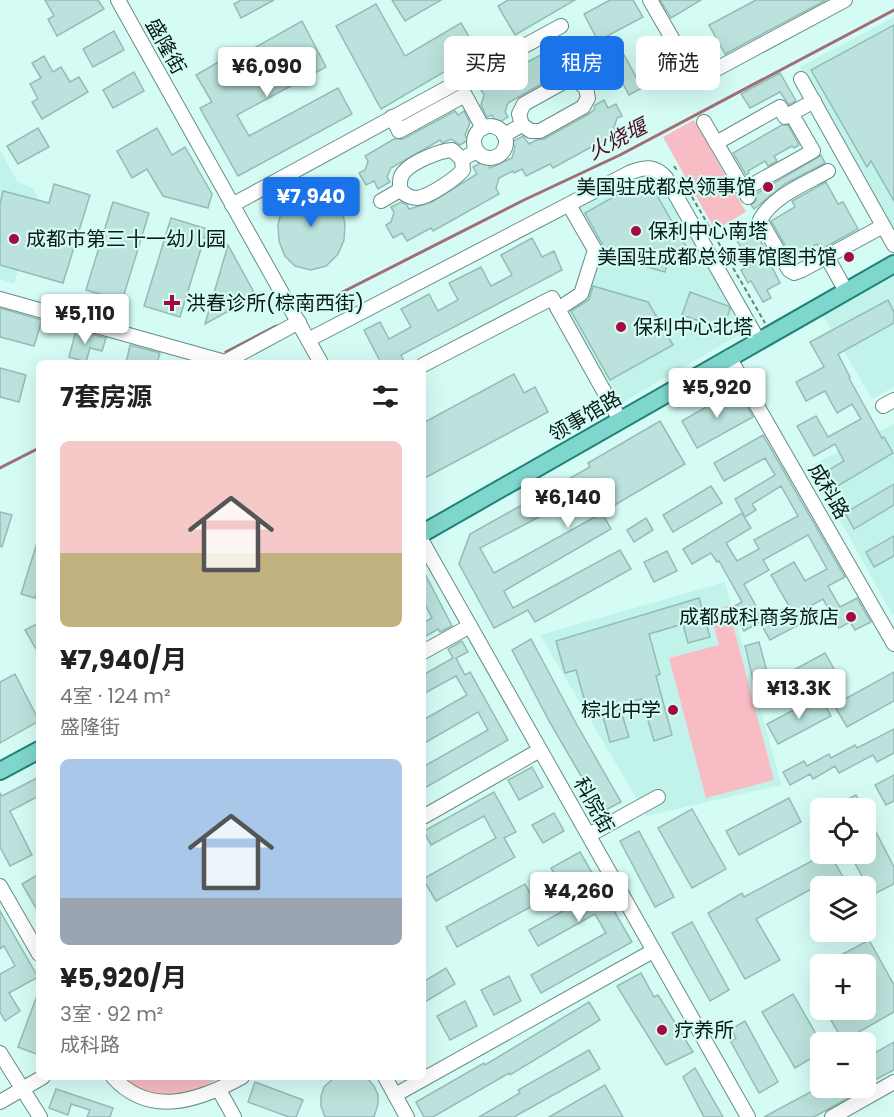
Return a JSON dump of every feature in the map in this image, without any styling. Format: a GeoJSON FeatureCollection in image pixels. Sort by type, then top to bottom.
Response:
{"type":"FeatureCollection","features":[{"type":"Feature","properties":{"kind":"main road","name":"领事馆路"},"geometry":{"type":"LineString","coordinates":[[426,531],[894,264]]}},
{"type":"Feature","properties":{"kind":"main road"},"geometry":{"type":"LineString","coordinates":[[0,771],[36,752]]}},
{"type":"Feature","properties":{"kind":"street","name":"盛隆街"},"geometry":{"type":"LineString","coordinates":[[118,0],[319,360]]}},
{"type":"Feature","properties":{"kind":"street"},"geometry":{"type":"LineString","coordinates":[[650,0],[696,80],[845,0]]}},
{"type":"Feature","properties":{"kind":"street"},"geometry":{"type":"LineString","coordinates":[[232,204],[561,26]]}},
{"type":"Feature","properties":{"kind":"street"},"geometry":{"type":"LineString","coordinates":[[569,79],[577,81],[586,88],[588,98],[583,106],[540,131],[531,131],[522,125],[519,114],[524,104],[569,79]]}},
{"type":"Feature","properties":{"kind":"street"},"geometry":{"type":"LineString","coordinates":[[801,79],[894,245]]}},
{"type":"Feature","properties":{"kind":"street"},"geometry":{"type":"LineString","coordinates":[[392,117],[399,130],[465,95],[483,128]]}},
{"type":"Feature","properties":{"kind":"street"},"geometry":{"type":"LineString","coordinates":[[716,143],[780,107],[785,117],[814,101]]}},
{"type":"Feature","properties":{"kind":"street"},"geometry":{"type":"LineString","coordinates":[[704,122],[746,194],[813,151],[791,113]]}},
{"type":"Feature","properties":{"kind":"street"},"geometry":{"type":"LineString","coordinates":[[504,135],[522,125]]}},
{"type":"Feature","properties":{"kind":"street"},"geometry":{"type":"LineString","coordinates":[[494,127],[504,135],[505,148],[498,156],[488,158],[477,151],[474,140],[483,128],[494,127]]}},
{"type":"Feature","properties":{"kind":"street"},"geometry":{"type":"LineString","coordinates":[[452,150],[462,159],[463,170],[456,179],[420,198],[409,197],[400,190],[399,179],[404,170],[440,151],[452,150]]}},
{"type":"Feature","properties":{"kind":"street"},"geometry":{"type":"LineString","coordinates":[[462,159],[477,151]]}},
{"type":"Feature","properties":{"kind":"street"},"geometry":{"type":"LineString","coordinates":[[308,340],[631,172],[651,167],[660,171],[764,337]]}},
{"type":"Feature","properties":{"kind":"street"},"geometry":{"type":"LineString","coordinates":[[828,171],[779,200],[764,212],[760,220],[789,270],[794,273],[884,226]]}},
{"type":"Feature","properties":{"kind":"street"},"geometry":{"type":"LineString","coordinates":[[381,201],[400,190]]}},
{"type":"Feature","properties":{"kind":"street"},"geometry":{"type":"LineString","coordinates":[[558,309],[581,294],[595,250],[569,205]]}},
{"type":"Feature","properties":{"kind":"street"},"geometry":{"type":"LineString","coordinates":[[827,257],[846,291]]}},
{"type":"Feature","properties":{"kind":"street"},"geometry":{"type":"LineString","coordinates":[[0,298],[218,360]]}},
{"type":"Feature","properties":{"kind":"street"},"geometry":{"type":"LineString","coordinates":[[426,362],[552,298],[620,420]]}},
{"type":"Feature","properties":{"kind":"street"},"geometry":{"type":"LineString","coordinates":[[229,360],[298,322]]}},
{"type":"Feature","properties":{"kind":"street","name":"成科路"},"geometry":{"type":"LineString","coordinates":[[729,357],[894,644]]}},
{"type":"Feature","properties":{"kind":"street","name":"科院街"},"geometry":{"type":"LineString","coordinates":[[426,548],[748,1117]]}},
{"type":"Feature","properties":{"kind":"street"},"geometry":{"type":"LineString","coordinates":[[426,650],[470,626]]}},
{"type":"Feature","properties":{"kind":"street"},"geometry":{"type":"LineString","coordinates":[[426,815],[540,750]]}},
{"type":"Feature","properties":{"kind":"street"},"geometry":{"type":"LineString","coordinates":[[589,835],[658,797]]}},
{"type":"Feature","properties":{"kind":"street"},"geometry":{"type":"LineString","coordinates":[[0,886],[36,949]]}},
{"type":"Feature","properties":{"kind":"street"},"geometry":{"type":"LineString","coordinates":[[426,1078],[653,951]]}},
{"type":"Feature","properties":{"kind":"street"},"geometry":{"type":"LineString","coordinates":[[0,1053],[40,1117]]}},
{"type":"Feature","properties":{"kind":"street"},"geometry":{"type":"LineString","coordinates":[[0,1102],[38,1080]]}},
{"type":"Feature","properties":{"kind":"street"},"geometry":{"type":"LineString","coordinates":[[115,1080],[122,1091],[140,1106],[174,1110],[200,1101],[237,1080]]}},
{"type":"Feature","properties":{"kind":"street"},"geometry":{"type":"LineString","coordinates":[[387,1080],[407,1117]]}},
{"type":"Feature","properties":{"kind":"street"},"geometry":{"type":"LineString","coordinates":[[395,1095],[422,1080]]}},
{"type":"Feature","properties":{"kind":"street"},"geometry":{"type":"LineString","coordinates":[[832,1117],[894,1082]]}},
{"type":"Feature","properties":{"kind":"street"},"geometry":{"type":"LineString","coordinates":[[219,1090],[234,1117]]}},
{"type":"Feature","properties":{"kind":"path"},"geometry":{"type":"LineString","coordinates":[[674,166],[680,176]]}},
{"type":"Feature","properties":{"kind":"path"},"geometry":{"type":"LineString","coordinates":[[686,186],[764,337]]}},
{"type":"Feature","properties":{"kind":"shaded area"},"geometry":{"type":"Polygon","coordinates":[[[894,17],[894,233],[800,67],[894,17]]]}},
{"type":"Feature","properties":{"kind":"shaded area"},"geometry":{"type":"Polygon","coordinates":[[[694,120],[746,212],[715,230],[663,137],[694,120]]]}},
{"type":"Feature","properties":{"kind":"shaded area","name":"成都市第三十一幼儿园"},"geometry":{"type":"Polygon","coordinates":[[[0,150],[18,182],[34,189],[38,199],[14,284],[0,279],[0,150]]]}},
{"type":"Feature","properties":{"kind":"shaded area"},"geometry":{"type":"Polygon","coordinates":[[[644,172],[657,176],[744,322],[739,335],[618,405],[564,310],[600,252],[579,207],[644,172]]]}},
{"type":"Feature","properties":{"kind":"shaded area"},"geometry":{"type":"Polygon","coordinates":[[[894,276],[894,387],[872,399],[823,316],[894,276]]]}},
{"type":"Feature","properties":{"kind":"shaded area"},"geometry":{"type":"Polygon","coordinates":[[[894,424],[894,613],[892,614],[810,466],[894,424]]]}},
{"type":"Feature","properties":{"kind":"shaded area","name":"棕北中学"},"geometry":{"type":"Polygon","coordinates":[[[725,582],[782,786],[647,816],[540,635],[725,582]]]}},
{"type":"Feature","properties":{"kind":"shaded area"},"geometry":{"type":"Polygon","coordinates":[[[728,606],[774,780],[706,798],[669,658],[719,645],[710,611],[728,606]]]}},
{"type":"Feature","properties":{"kind":"shaded area"},"geometry":{"type":"Polygon","coordinates":[[[124,1080],[215,1080],[196,1091],[153,1097],[124,1080]]]}},
{"type":"Feature","properties":{"kind":"building"},"geometry":{"type":"Polygon","coordinates":[[[45,0],[98,0],[104,9],[57,36],[48,19],[54,16],[45,0]]]}},
{"type":"Feature","properties":{"kind":"building"},"geometry":{"type":"Polygon","coordinates":[[[241,0],[274,0],[241,18],[234,4],[241,0]]]}},
{"type":"Feature","properties":{"kind":"building"},"geometry":{"type":"Polygon","coordinates":[[[392,0],[441,0],[405,21],[392,0]]]}},
{"type":"Feature","properties":{"kind":"building"},"geometry":{"type":"Polygon","coordinates":[[[508,0],[575,0],[515,35],[498,6],[508,0]]]}},
{"type":"Feature","properties":{"kind":"building"},"geometry":{"type":"Polygon","coordinates":[[[610,0],[633,0],[643,17],[607,36],[595,36],[584,14],[610,0]]]}},
{"type":"Feature","properties":{"kind":"building"},"geometry":{"type":"Polygon","coordinates":[[[660,0],[701,0],[671,18],[660,0]]]}},
{"type":"Feature","properties":{"kind":"building"},"geometry":{"type":"Polygon","coordinates":[[[756,0],[826,0],[725,54],[720,45],[720,36],[715,36],[709,25],[756,0]]]}},
{"type":"Feature","properties":{"kind":"building"},"geometry":{"type":"Polygon","coordinates":[[[376,4],[405,56],[461,23],[469,36],[444,36],[444,72],[381,109],[336,26],[376,4]]]}},
{"type":"Feature","properties":{"kind":"building"},"geometry":{"type":"Polygon","coordinates":[[[302,21],[326,67],[237,115],[249,136],[338,88],[352,114],[238,176],[200,108],[212,102],[196,75],[239,50],[242,55],[302,21]]]}},
{"type":"Feature","properties":{"kind":"building"},"geometry":{"type":"Polygon","coordinates":[[[894,25],[894,201],[871,161],[867,167],[811,70],[894,25]]]}},
{"type":"Feature","properties":{"kind":"building"},"geometry":{"type":"Polygon","coordinates":[[[114,31],[124,50],[93,67],[83,49],[114,31]]]}},
{"type":"Feature","properties":{"kind":"building"},"geometry":{"type":"Polygon","coordinates":[[[540,55],[540,85],[508,103],[505,112],[508,117],[497,124],[492,115],[487,117],[481,105],[484,95],[481,90],[528,90],[528,62],[540,55]]]}},
{"type":"Feature","properties":{"kind":"building"},"geometry":{"type":"Polygon","coordinates":[[[624,55],[636,77],[636,90],[638,90],[629,95],[624,86],[624,55]]]}},
{"type":"Feature","properties":{"kind":"building"},"geometry":{"type":"Polygon","coordinates":[[[44,56],[53,72],[61,67],[70,82],[79,77],[88,92],[42,119],[32,102],[38,99],[30,84],[41,78],[32,63],[44,56]]]}},
{"type":"Feature","properties":{"kind":"building"},"geometry":{"type":"Polygon","coordinates":[[[134,72],[144,91],[113,108],[103,90],[134,72]]]}},
{"type":"Feature","properties":{"kind":"building"},"geometry":{"type":"Polygon","coordinates":[[[780,73],[796,101],[789,105],[780,92],[750,108],[741,94],[780,73]]]}},
{"type":"Feature","properties":{"kind":"building"},"geometry":{"type":"Polygon","coordinates":[[[604,100],[608,108],[616,104],[622,116],[617,118],[614,128],[617,133],[553,168],[550,164],[526,176],[522,169],[499,178],[496,188],[499,194],[433,231],[431,228],[407,241],[402,233],[393,238],[386,225],[391,222],[394,212],[391,207],[401,202],[409,209],[432,202],[477,174],[473,167],[485,160],[490,168],[512,158],[515,147],[512,142],[523,136],[529,144],[544,139],[587,115],[594,110],[595,105],[604,100]]]}},
{"type":"Feature","properties":{"kind":"building"},"geometry":{"type":"Polygon","coordinates":[[[455,111],[458,115],[464,111],[470,123],[465,135],[468,140],[460,145],[451,139],[442,143],[440,140],[391,168],[387,177],[390,182],[378,189],[374,181],[366,185],[359,173],[365,170],[368,161],[365,156],[394,139],[403,139],[455,111]]]}},
{"type":"Feature","properties":{"kind":"building"},"geometry":{"type":"Polygon","coordinates":[[[782,125],[788,125],[799,145],[794,148],[792,146],[774,156],[777,161],[768,166],[765,161],[748,171],[746,175],[733,153],[782,125]]]}},
{"type":"Feature","properties":{"kind":"building"},"geometry":{"type":"Polygon","coordinates":[[[38,128],[49,147],[18,164],[7,146],[38,128]]]}},
{"type":"Feature","properties":{"kind":"building"},"geometry":{"type":"Polygon","coordinates":[[[157,128],[172,155],[185,147],[212,194],[208,208],[163,196],[147,169],[132,178],[117,151],[157,128]]]}},
{"type":"Feature","properties":{"kind":"building"},"geometry":{"type":"Polygon","coordinates":[[[821,155],[825,163],[785,184],[754,209],[751,205],[756,201],[756,194],[821,155]]]}},
{"type":"Feature","properties":{"kind":"building","name":"保利中心南塔"},"geometry":{"type":"Polygon","coordinates":[[[647,178],[687,248],[669,258],[665,272],[609,256],[585,213],[647,178]]]}},
{"type":"Feature","properties":{"kind":"building"},"geometry":{"type":"Polygon","coordinates":[[[826,182],[838,204],[843,202],[858,229],[820,250],[817,244],[792,257],[771,221],[795,207],[792,201],[826,182]]]}},
{"type":"Feature","properties":{"kind":"building"},"geometry":{"type":"Polygon","coordinates":[[[54,184],[90,195],[63,283],[0,265],[0,204],[3,191],[49,203],[54,184]]]}},
{"type":"Feature","properties":{"kind":"building"},"geometry":{"type":"Polygon","coordinates":[[[308,184],[316,185],[331,193],[341,207],[345,224],[344,240],[338,254],[326,266],[311,270],[295,266],[285,256],[279,241],[278,225],[286,200],[299,188],[308,184]]]}},
{"type":"Feature","properties":{"kind":"building"},"geometry":{"type":"Polygon","coordinates":[[[113,202],[149,213],[122,301],[86,290],[113,202]]]}},
{"type":"Feature","properties":{"kind":"building"},"geometry":{"type":"Polygon","coordinates":[[[171,218],[207,229],[180,317],[144,306],[171,218]]]}},
{"type":"Feature","properties":{"kind":"building"},"geometry":{"type":"Polygon","coordinates":[[[751,223],[774,266],[772,267],[780,283],[767,290],[771,298],[763,302],[751,281],[748,283],[741,270],[750,265],[733,233],[751,223]]]}},
{"type":"Feature","properties":{"kind":"building"},"geometry":{"type":"Polygon","coordinates":[[[532,238],[542,257],[554,251],[562,270],[401,355],[404,360],[379,360],[364,330],[380,322],[389,339],[411,327],[401,309],[429,294],[438,311],[458,300],[449,283],[481,267],[491,286],[512,275],[501,255],[532,238]]]}},
{"type":"Feature","properties":{"kind":"building"},"geometry":{"type":"Polygon","coordinates":[[[228,245],[256,296],[205,324],[228,245]]]}},
{"type":"Feature","properties":{"kind":"building","name":"保利中心北塔"},"geometry":{"type":"Polygon","coordinates":[[[593,286],[648,302],[673,345],[610,380],[571,311],[589,300],[593,286]]]}},
{"type":"Feature","properties":{"kind":"building"},"geometry":{"type":"Polygon","coordinates":[[[690,292],[728,306],[730,309],[723,329],[682,315],[690,292]]]}},
{"type":"Feature","properties":{"kind":"building"},"geometry":{"type":"Polygon","coordinates":[[[888,300],[894,312],[894,323],[838,354],[882,438],[884,437],[893,453],[831,490],[822,474],[844,461],[835,444],[814,456],[797,426],[816,416],[828,437],[861,419],[852,404],[837,413],[825,391],[806,401],[796,382],[824,367],[810,342],[888,300]]]}},
{"type":"Feature","properties":{"kind":"building"},"geometry":{"type":"Polygon","coordinates":[[[0,308],[42,320],[34,346],[0,337],[0,308]]]}},
{"type":"Feature","properties":{"kind":"building"},"geometry":{"type":"Polygon","coordinates":[[[76,330],[106,338],[102,351],[90,348],[87,360],[69,357],[76,330]]]}},
{"type":"Feature","properties":{"kind":"building"},"geometry":{"type":"Polygon","coordinates":[[[130,345],[160,353],[158,360],[127,360],[130,345]]]}},
{"type":"Feature","properties":{"kind":"building"},"geometry":{"type":"Polygon","coordinates":[[[0,368],[26,375],[19,402],[0,397],[0,368]]]}},
{"type":"Feature","properties":{"kind":"building"},"geometry":{"type":"Polygon","coordinates":[[[514,374],[524,393],[535,387],[548,412],[426,477],[426,421],[514,374]]]}},
{"type":"Feature","properties":{"kind":"building"},"geometry":{"type":"Polygon","coordinates":[[[737,389],[753,417],[697,448],[682,421],[737,389]]]}},
{"type":"Feature","properties":{"kind":"building"},"geometry":{"type":"Polygon","coordinates":[[[660,421],[685,464],[613,506],[600,485],[480,548],[494,573],[602,513],[611,529],[504,591],[513,608],[620,550],[631,569],[535,622],[528,610],[494,628],[459,564],[470,534],[590,467],[588,463],[660,421]]]}},
{"type":"Feature","properties":{"kind":"building"},"geometry":{"type":"Polygon","coordinates":[[[763,435],[845,577],[828,586],[840,607],[857,598],[871,622],[855,630],[850,622],[839,628],[823,599],[801,611],[806,621],[770,640],[760,622],[744,631],[731,608],[742,602],[719,561],[717,562],[711,553],[692,564],[683,549],[742,513],[751,528],[726,543],[737,561],[759,549],[754,540],[798,516],[781,486],[752,504],[756,510],[745,517],[735,499],[775,475],[765,458],[724,481],[714,463],[763,435]],[[808,535],[763,560],[769,570],[744,584],[763,619],[789,606],[771,575],[794,562],[805,581],[827,569],[808,535]]]}},
{"type":"Feature","properties":{"kind":"building"},"geometry":{"type":"Polygon","coordinates":[[[894,484],[894,505],[854,529],[845,513],[894,484]]]}},
{"type":"Feature","properties":{"kind":"building"},"geometry":{"type":"Polygon","coordinates":[[[711,486],[722,503],[673,532],[663,515],[711,486]]]}},
{"type":"Feature","properties":{"kind":"building"},"geometry":{"type":"Polygon","coordinates":[[[0,512],[12,515],[2,547],[0,546],[0,512]]]}},
{"type":"Feature","properties":{"kind":"building"},"geometry":{"type":"Polygon","coordinates":[[[646,518],[653,530],[634,542],[627,530],[646,518]]]}},
{"type":"Feature","properties":{"kind":"building"},"geometry":{"type":"Polygon","coordinates":[[[894,536],[894,556],[874,567],[866,552],[894,536]]]}},
{"type":"Feature","properties":{"kind":"building"},"geometry":{"type":"Polygon","coordinates":[[[36,546],[35,598],[21,594],[36,546]]]}},
{"type":"Feature","properties":{"kind":"building"},"geometry":{"type":"Polygon","coordinates":[[[667,551],[677,571],[654,582],[644,562],[667,551]]]}},
{"type":"Feature","properties":{"kind":"building"},"geometry":{"type":"Polygon","coordinates":[[[426,576],[452,626],[440,632],[438,629],[426,636],[426,621],[432,618],[426,607],[426,576]]]}},
{"type":"Feature","properties":{"kind":"building"},"geometry":{"type":"Polygon","coordinates":[[[699,598],[710,637],[688,643],[683,624],[649,634],[660,674],[656,676],[672,735],[654,741],[642,699],[619,705],[629,737],[610,742],[600,706],[587,709],[576,670],[565,673],[556,641],[699,598]]]}},
{"type":"Feature","properties":{"kind":"building"},"geometry":{"type":"Polygon","coordinates":[[[36,624],[36,649],[25,630],[36,624]]]}},
{"type":"Feature","properties":{"kind":"building"},"geometry":{"type":"Polygon","coordinates":[[[531,639],[621,802],[602,812],[549,721],[512,650],[531,639]]]}},
{"type":"Feature","properties":{"kind":"building"},"geometry":{"type":"Polygon","coordinates":[[[462,641],[468,652],[456,658],[465,675],[470,672],[508,740],[426,787],[426,765],[488,730],[478,712],[426,742],[426,718],[467,695],[456,676],[426,692],[426,673],[453,658],[448,649],[462,641]]]}},
{"type":"Feature","properties":{"kind":"building"},"geometry":{"type":"Polygon","coordinates":[[[759,642],[770,683],[825,653],[834,669],[767,704],[753,680],[745,646],[759,642]]]}},
{"type":"Feature","properties":{"kind":"building"},"geometry":{"type":"Polygon","coordinates":[[[894,672],[894,701],[847,727],[834,705],[894,672]]]}},
{"type":"Feature","properties":{"kind":"building"},"geometry":{"type":"Polygon","coordinates":[[[15,674],[36,715],[36,723],[0,743],[0,682],[15,674]]]}},
{"type":"Feature","properties":{"kind":"building"},"geometry":{"type":"Polygon","coordinates":[[[820,696],[831,716],[778,744],[767,724],[820,696]]]}},
{"type":"Feature","properties":{"kind":"building"},"geometry":{"type":"Polygon","coordinates":[[[894,729],[894,753],[877,762],[873,755],[839,773],[835,766],[813,779],[810,774],[790,785],[783,772],[804,761],[807,766],[829,754],[831,758],[855,745],[857,748],[894,729]]]}},
{"type":"Feature","properties":{"kind":"building"},"geometry":{"type":"Polygon","coordinates":[[[532,767],[543,787],[519,800],[508,780],[532,767]]]}},
{"type":"Feature","properties":{"kind":"building"},"geometry":{"type":"Polygon","coordinates":[[[894,775],[894,801],[886,805],[875,785],[894,775]]]}},
{"type":"Feature","properties":{"kind":"building"},"geometry":{"type":"Polygon","coordinates":[[[36,779],[36,798],[10,811],[32,855],[10,866],[0,847],[0,793],[2,796],[36,779]]]}},
{"type":"Feature","properties":{"kind":"building"},"geometry":{"type":"Polygon","coordinates":[[[494,792],[516,832],[504,838],[515,857],[436,901],[426,884],[426,877],[496,838],[484,816],[431,845],[426,830],[494,792]]]}},
{"type":"Feature","properties":{"kind":"building"},"geometry":{"type":"Polygon","coordinates":[[[789,798],[801,822],[739,855],[726,831],[789,798]]]}},
{"type":"Feature","properties":{"kind":"building"},"geometry":{"type":"Polygon","coordinates":[[[692,809],[726,869],[692,888],[658,828],[692,809]]]}},
{"type":"Feature","properties":{"kind":"building"},"geometry":{"type":"Polygon","coordinates":[[[554,813],[564,831],[543,843],[532,825],[554,813]]]}},
{"type":"Feature","properties":{"kind":"building"},"geometry":{"type":"Polygon","coordinates":[[[639,831],[674,897],[655,907],[620,841],[639,831]]]}},
{"type":"Feature","properties":{"kind":"building"},"geometry":{"type":"Polygon","coordinates":[[[876,832],[894,867],[894,884],[876,893],[876,876],[862,876],[855,864],[876,864],[876,832]]]}},
{"type":"Feature","properties":{"kind":"building"},"geometry":{"type":"Polygon","coordinates":[[[580,852],[632,942],[541,993],[531,975],[606,933],[595,914],[538,946],[529,930],[572,906],[551,868],[580,852]]]}},
{"type":"Feature","properties":{"kind":"building"},"geometry":{"type":"Polygon","coordinates":[[[810,862],[810,864],[836,864],[842,876],[810,876],[810,890],[756,919],[780,960],[745,979],[708,913],[742,893],[744,897],[810,862]]]}},
{"type":"Feature","properties":{"kind":"building"},"geometry":{"type":"Polygon","coordinates":[[[36,876],[36,908],[22,884],[36,876]]]}},
{"type":"Feature","properties":{"kind":"building"},"geometry":{"type":"Polygon","coordinates":[[[525,884],[536,904],[457,947],[446,927],[525,884]]]}},
{"type":"Feature","properties":{"kind":"building"},"geometry":{"type":"Polygon","coordinates":[[[0,911],[36,974],[36,978],[9,993],[20,1011],[5,1021],[0,1012],[0,974],[15,966],[4,946],[0,949],[0,911]]]}},
{"type":"Feature","properties":{"kind":"building"},"geometry":{"type":"Polygon","coordinates":[[[692,922],[729,990],[710,1001],[672,933],[692,922]]]}},
{"type":"Feature","properties":{"kind":"building"},"geometry":{"type":"Polygon","coordinates":[[[865,942],[870,942],[894,985],[894,1012],[859,1032],[838,1032],[831,1020],[876,1020],[876,954],[843,954],[865,942]]]}},
{"type":"Feature","properties":{"kind":"building"},"geometry":{"type":"Polygon","coordinates":[[[446,968],[455,984],[426,1001],[426,980],[446,968]]]}},
{"type":"Feature","properties":{"kind":"building","name":"疗养所"},"geometry":{"type":"Polygon","coordinates":[[[641,973],[654,997],[658,995],[693,1052],[666,1065],[617,986],[641,973]]]}},
{"type":"Feature","properties":{"kind":"building"},"geometry":{"type":"Polygon","coordinates":[[[509,976],[521,1001],[494,1015],[481,990],[509,976]]]}},
{"type":"Feature","properties":{"kind":"building"},"geometry":{"type":"Polygon","coordinates":[[[793,994],[815,1032],[810,1032],[810,1059],[795,1068],[762,1012],[793,994]]]}},
{"type":"Feature","properties":{"kind":"building"},"geometry":{"type":"Polygon","coordinates":[[[36,998],[36,1054],[18,1047],[36,998]]]}},
{"type":"Feature","properties":{"kind":"building"},"geometry":{"type":"Polygon","coordinates":[[[465,1001],[477,1026],[450,1040],[437,1016],[465,1001]]]}},
{"type":"Feature","properties":{"kind":"building"},"geometry":{"type":"Polygon","coordinates":[[[589,1002],[600,1020],[510,1075],[509,1073],[433,1117],[424,1117],[416,1102],[484,1063],[485,1065],[589,1002]]]}},
{"type":"Feature","properties":{"kind":"building"},"geometry":{"type":"Polygon","coordinates":[[[745,1021],[778,1082],[759,1093],[731,1042],[736,1038],[731,1029],[745,1021]]]}},
{"type":"Feature","properties":{"kind":"building"},"geometry":{"type":"Polygon","coordinates":[[[894,1042],[894,1070],[876,1079],[876,1052],[894,1042]]]}},
{"type":"Feature","properties":{"kind":"building"},"geometry":{"type":"Polygon","coordinates":[[[589,1050],[600,1069],[514,1117],[479,1117],[520,1093],[518,1090],[589,1050]]]}},
{"type":"Feature","properties":{"kind":"building"},"geometry":{"type":"Polygon","coordinates":[[[695,1068],[723,1117],[704,1117],[683,1077],[695,1068]]]}},
{"type":"Feature","properties":{"kind":"building"},"geometry":{"type":"Polygon","coordinates":[[[332,1080],[369,1080],[378,1095],[374,1117],[325,1117],[321,1106],[324,1087],[332,1080]]]}},
{"type":"Feature","properties":{"kind":"building"},"geometry":{"type":"Polygon","coordinates":[[[255,1082],[303,1100],[296,1117],[289,1117],[248,1102],[255,1082]]]}},
{"type":"Feature","properties":{"kind":"building"},"geometry":{"type":"Polygon","coordinates":[[[605,1085],[623,1117],[549,1117],[605,1085]]]}},
{"type":"Feature","properties":{"kind":"building"},"geometry":{"type":"Polygon","coordinates":[[[56,1089],[113,1108],[110,1117],[87,1117],[90,1110],[71,1104],[68,1115],[49,1108],[56,1089]]]}},
{"type":"Feature","properties":{"kind":"building"},"geometry":{"type":"Polygon","coordinates":[[[810,1092],[810,1098],[848,1098],[814,1117],[764,1117],[810,1092]]]}},
{"type":"Feature","properties":{"kind":"waterway","name":"火烧堰"},"geometry":{"type":"LineString","coordinates":[[319,304],[524,200],[620,155],[894,10]]}},
{"type":"Feature","properties":{"kind":"waterway","name":"火烧堰"},"geometry":{"type":"LineString","coordinates":[[226,352],[276,326]]}},
{"type":"Feature","properties":{"kind":"waterway","name":"火烧堰"},"geometry":{"type":"LineString","coordinates":[[0,468],[36,450]]}},
{"type":"Feature","properties":{"kind":"place","name":"美国驻成都总领事馆"},"geometry":{"type":"Point","coordinates":[768,187]}},
{"type":"Feature","properties":{"kind":"place","name":"保利中心南塔"},"geometry":{"type":"Point","coordinates":[636,231]}},
{"type":"Feature","properties":{"kind":"place","name":"成都市第三十一幼儿园"},"geometry":{"type":"Point","coordinates":[14,239]}},
{"type":"Feature","properties":{"kind":"place","name":"美国驻成都总领事馆图书馆"},"geometry":{"type":"Point","coordinates":[849,257]}},
{"type":"Feature","properties":{"kind":"place","name":"洪春诊所(棕南西街)"},"geometry":{"type":"Point","coordinates":[172,303]}},
{"type":"Feature","properties":{"kind":"place","name":"保利中心北塔"},"geometry":{"type":"Point","coordinates":[621,327]}},
{"type":"Feature","properties":{"kind":"place","name":"成都成科商务旅店"},"geometry":{"type":"Point","coordinates":[851,617]}},
{"type":"Feature","properties":{"kind":"place","name":"棕北中学"},"geometry":{"type":"Point","coordinates":[673,710]}},
{"type":"Feature","properties":{"kind":"place","name":"疗养所"},"geometry":{"type":"Point","coordinates":[662,1030]}}]}
